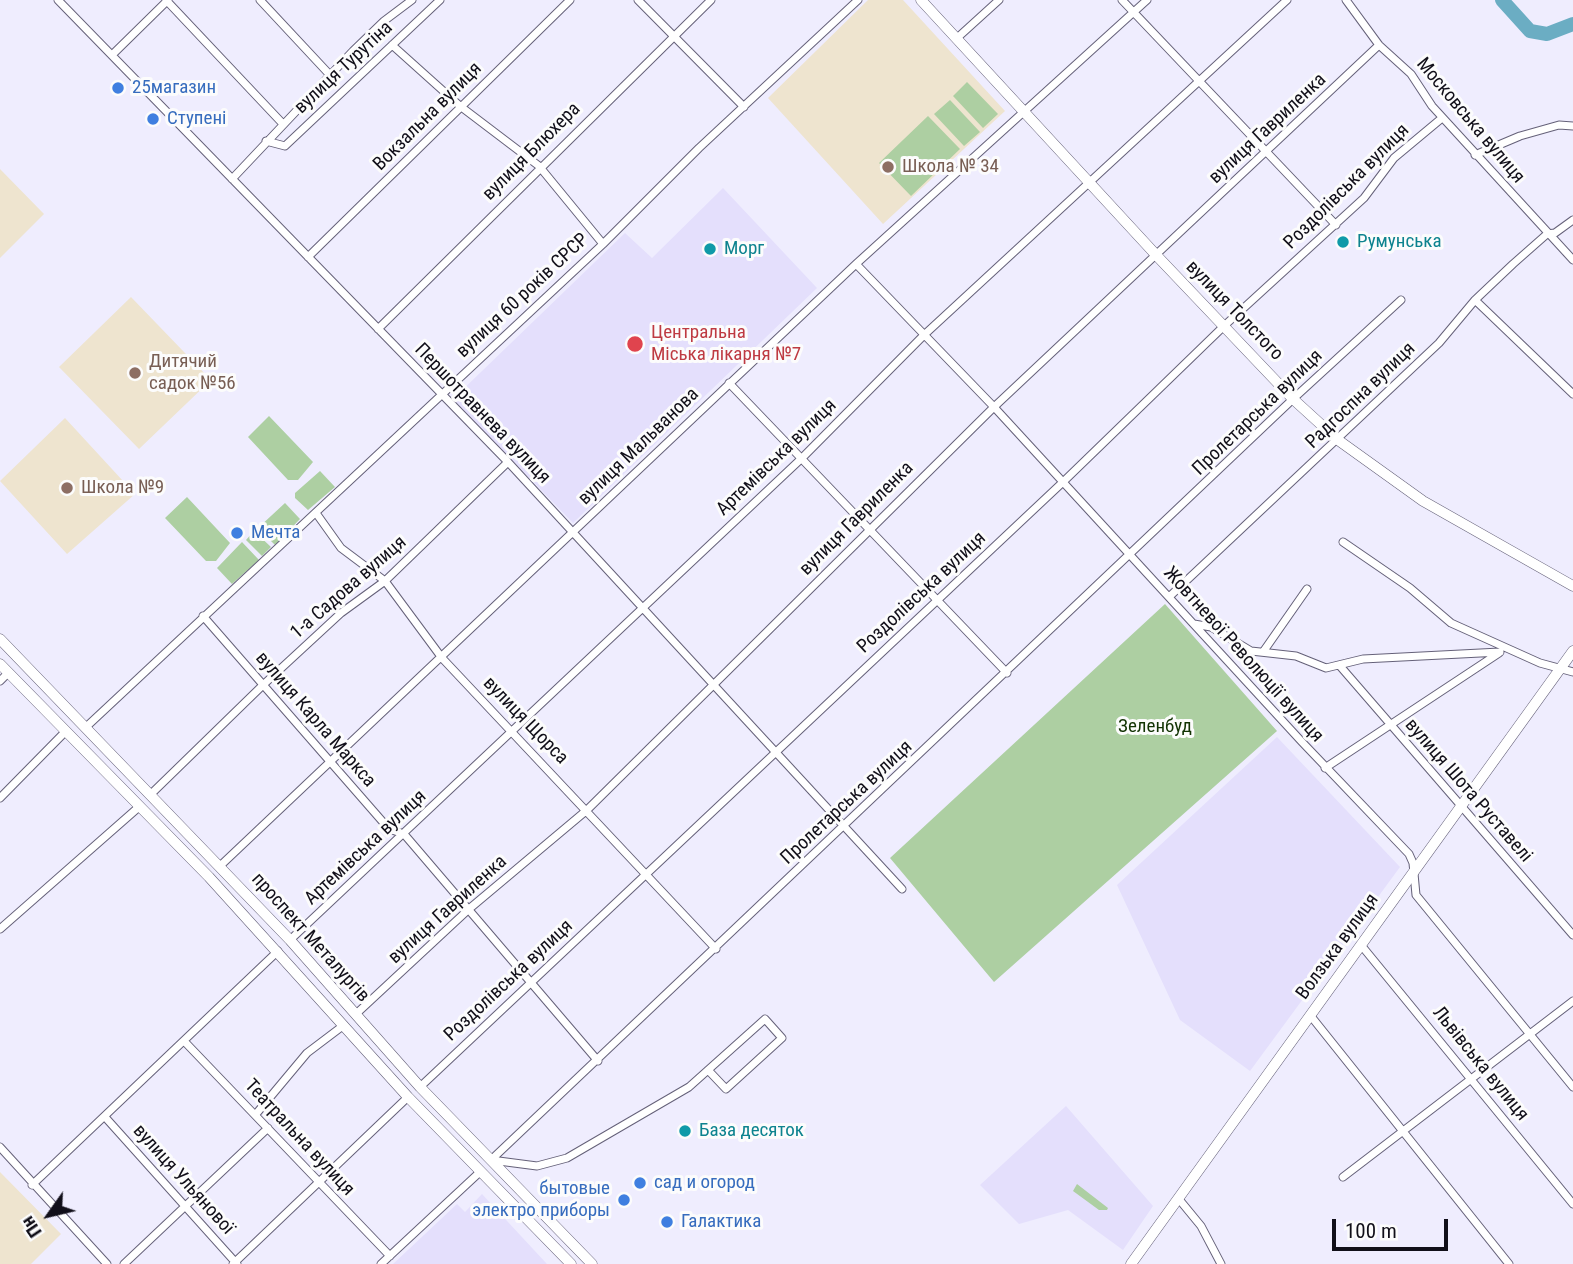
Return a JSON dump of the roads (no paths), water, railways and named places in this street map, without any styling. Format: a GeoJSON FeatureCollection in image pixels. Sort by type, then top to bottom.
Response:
{"type":"FeatureCollection","features":[{"type":"Feature","properties":{"kind":"street","name":"Першотравнева вулиця"},"geometry":{"type":"LineString","coordinates":[[58,0],[508,462],[572,533],[645,607],[902,889]]}},
{"type":"Feature","properties":{"kind":"street"},"geometry":{"type":"LineString","coordinates":[[112,55],[167,0],[283,124]]}},
{"type":"Feature","properties":{"kind":"street"},"geometry":{"type":"LineString","coordinates":[[260,0],[330,75]]}},
{"type":"Feature","properties":{"kind":"street","name":"вулиця Турутіна"},"geometry":{"type":"LineString","coordinates":[[232,179],[384,21],[412,0]]}},
{"type":"Feature","properties":{"kind":"street","name":"вулиця Турутіна"},"geometry":{"type":"LineString","coordinates":[[266,141],[285,146],[440,0]]}},
{"type":"Feature","properties":{"kind":"street","name":"Вокзальна вулиця"},"geometry":{"type":"LineString","coordinates":[[308,257],[570,0]]}},
{"type":"Feature","properties":{"kind":"street"},"geometry":{"type":"LineString","coordinates":[[638,0],[744,107]]}},
{"type":"Feature","properties":{"kind":"street","name":"вулиця Блюхера"},"geometry":{"type":"LineString","coordinates":[[378,329],[539,166],[711,0]]}},
{"type":"Feature","properties":{"kind":"street","name":"вулиця 60 років СРСР"},"geometry":{"type":"LineString","coordinates":[[85,728],[603,244],[858,0]]}},
{"type":"Feature","properties":{"kind":"street","name":"вулиця Толстого"},"geometry":{"type":"LineString","coordinates":[[921,0],[1157,256],[1293,399],[1338,440],[1423,501],[1573,586]]}},
{"type":"Feature","properties":{"kind":"street"},"geometry":{"type":"LineString","coordinates":[[956,39],[999,0]]}},
{"type":"Feature","properties":{"kind":"street"},"geometry":{"type":"LineString","coordinates":[[1122,0],[1336,225]]}},
{"type":"Feature","properties":{"kind":"street","name":"вулиця Мальванова"},"geometry":{"type":"LineString","coordinates":[[220,866],[856,264],[1022,110],[1147,0]]}},
{"type":"Feature","properties":{"kind":"street","name":"Артемівська вулиця"},"geometry":{"type":"LineString","coordinates":[[290,940],[802,458],[924,335],[1287,0]]}},
{"type":"Feature","properties":{"kind":"street","name":"Московська вулиця"},"geometry":{"type":"LineString","coordinates":[[1346,0],[1379,45],[1411,74],[1442,118],[1573,260]]}},
{"type":"Feature","properties":{"kind":"street"},"geometry":{"type":"LineString","coordinates":[[392,45],[460,106],[539,166],[603,244]]}},
{"type":"Feature","properties":{"kind":"street","name":"вулиця Гавриленка"},"geometry":{"type":"LineString","coordinates":[[356,1014],[469,909],[587,810],[994,408],[1379,45]]}},
{"type":"Feature","properties":{"kind":"street","name":"Роздолівська вулиця"},"geometry":{"type":"LineString","coordinates":[[420,1087],[1063,482],[1224,326],[1336,225],[1364,198],[1394,158],[1442,118]]}},
{"type":"Feature","properties":{"kind":"street"},"geometry":{"type":"LineString","coordinates":[[1475,155],[1520,136],[1559,125],[1573,126]]}},
{"type":"Feature","properties":{"kind":"street","name":"Радгоспна вулиця"},"geometry":{"type":"LineString","coordinates":[[1169,597],[1439,343],[1475,300],[1547,234],[1555,233],[1573,220]]}},
{"type":"Feature","properties":{"kind":"street","name":"Жовтневої Революції вулиця"},"geometry":{"type":"LineString","coordinates":[[856,264],[1132,555],[1325,768],[1409,853],[1413,863],[1416,895],[1573,1087]]}},
{"type":"Feature","properties":{"kind":"street","name":"Пролетарська вулиця"},"geometry":{"type":"LineString","coordinates":[[491,1160],[1132,555],[1293,399],[1401,300]]}},
{"type":"Feature","properties":{"kind":"street"},"geometry":{"type":"LineString","coordinates":[[1475,300],[1573,394]]}},
{"type":"Feature","properties":{"kind":"street"},"geometry":{"type":"LineString","coordinates":[[729,383],[1007,673]]}},
{"type":"Feature","properties":{"kind":"street","name":"1-а Садова вулиця"},"geometry":{"type":"LineString","coordinates":[[150,795],[263,685],[341,613],[385,581],[508,462]]}},
{"type":"Feature","properties":{"kind":"street","name":"вулиця Щорса"},"geometry":{"type":"LineString","coordinates":[[316,513],[341,548],[385,581],[442,658],[716,948]]}},
{"type":"Feature","properties":{"kind":"street"},"geometry":{"type":"LineString","coordinates":[[1343,542],[1410,588],[1451,624],[1503,650],[1573,672]]}},
{"type":"Feature","properties":{"kind":"street"},"geometry":{"type":"LineString","coordinates":[[1263,652],[1307,589]]}},
{"type":"Feature","properties":{"kind":"street","name":"вулиця Карла Маркса"},"geometry":{"type":"LineString","coordinates":[[203,616],[389,829],[404,834],[598,1060]]}},
{"type":"Feature","properties":{"kind":"street"},"geometry":{"type":"LineString","coordinates":[[1194,624],[1211,627],[1251,652],[1296,656],[1326,668],[1363,659],[1503,650]]}},
{"type":"Feature","properties":{"kind":"street","name":"проспект Металургів"},"geometry":{"type":"LineString","coordinates":[[0,639],[220,866],[290,940],[420,1087],[592,1264]]}},
{"type":"Feature","properties":{"kind":"street"},"geometry":{"type":"LineString","coordinates":[[1325,768],[1503,650]]}},
{"type":"Feature","properties":{"kind":"street","name":"Волзька вулиця"},"geometry":{"type":"LineString","coordinates":[[1130,1264],[1573,651]]}},
{"type":"Feature","properties":{"kind":"street","name":"проспект Металургів"},"geometry":{"type":"LineString","coordinates":[[0,664],[209,877],[279,951],[408,1097],[571,1264]]}},
{"type":"Feature","properties":{"kind":"street","name":"вулиця Шота Руставелі"},"geometry":{"type":"LineString","coordinates":[[1340,666],[1573,935]]}},
{"type":"Feature","properties":{"kind":"street"},"geometry":{"type":"LineString","coordinates":[[17,682],[29,669]]}},
{"type":"Feature","properties":{"kind":"street"},"geometry":{"type":"LineString","coordinates":[[0,681],[8,673]]}},
{"type":"Feature","properties":{"kind":"street"},"geometry":{"type":"LineString","coordinates":[[0,798],[70,735],[85,728]]}},
{"type":"Feature","properties":{"kind":"street"},"geometry":{"type":"LineString","coordinates":[[0,929],[141,806],[150,795]]}},
{"type":"Feature","properties":{"kind":"street"},"geometry":{"type":"LineString","coordinates":[[209,877],[220,866]]}},
{"type":"Feature","properties":{"kind":"street"},"geometry":{"type":"LineString","coordinates":[[32,1185],[290,940]]}},
{"type":"Feature","properties":{"kind":"street","name":"Львівська вулиця"},"geometry":{"type":"LineString","coordinates":[[1361,945],[1472,1077],[1573,1204]]}},
{"type":"Feature","properties":{"kind":"street"},"geometry":{"type":"LineString","coordinates":[[1343,1177],[1573,1001]]}},
{"type":"Feature","properties":{"kind":"street"},"geometry":{"type":"LineString","coordinates":[[256,1114],[307,1053],[356,1014]]}},
{"type":"Feature","properties":{"kind":"street"},"geometry":{"type":"LineString","coordinates":[[1310,1015],[1509,1264]]}},
{"type":"Feature","properties":{"kind":"street"},"geometry":{"type":"LineString","coordinates":[[381,1264],[491,1160],[537,1166],[568,1158],[690,1087],[708,1070],[765,1019],[782,1038],[726,1089],[708,1070]]}},
{"type":"Feature","properties":{"kind":"street","name":"Театральна вулиця"},"geometry":{"type":"LineString","coordinates":[[184,1041],[390,1256]]}},
{"type":"Feature","properties":{"kind":"street"},"geometry":{"type":"LineString","coordinates":[[235,1263],[317,1182],[420,1087]]}},
{"type":"Feature","properties":{"kind":"street","name":"вулиця Ульянової"},"geometry":{"type":"LineString","coordinates":[[105,1117],[235,1263]]}},
{"type":"Feature","properties":{"kind":"street"},"geometry":{"type":"LineString","coordinates":[[124,1264],[268,1128]]}},
{"type":"Feature","properties":{"kind":"street"},"geometry":{"type":"LineString","coordinates":[[0,1147],[101,1262]]}},
{"type":"Feature","properties":{"kind":"street"},"geometry":{"type":"LineString","coordinates":[[1178,1198],[1201,1226],[1221,1264]]}},
{"type":"Feature","properties":{"kind":"waterway"},"geometry":{"type":"LineString","coordinates":[[1502,0],[1530,31],[1547,34],[1573,24]]}},
{"type":"Feature","properties":{"kind":"place","name":"25магазин"},"geometry":{"type":"Point","coordinates":[118,88]}},
{"type":"Feature","properties":{"kind":"place","name":"Ступені"},"geometry":{"type":"Point","coordinates":[153,119]}},
{"type":"Feature","properties":{"kind":"place","name":"Школа № 34"},"geometry":{"type":"Point","coordinates":[888,167]}},
{"type":"Feature","properties":{"kind":"place","name":"Румунська"},"geometry":{"type":"Point","coordinates":[1343,242]}},
{"type":"Feature","properties":{"kind":"place","name":"Морг"},"geometry":{"type":"Point","coordinates":[710,249]}},
{"type":"Feature","properties":{"kind":"place","name":"Центральна Міська лікарня №7"},"geometry":{"type":"Point","coordinates":[635,344]}},
{"type":"Feature","properties":{"kind":"place","name":"Дитячий садок №56"},"geometry":{"type":"Point","coordinates":[135,373]}},
{"type":"Feature","properties":{"kind":"place","name":"Школа №9"},"geometry":{"type":"Point","coordinates":[67,488]}},
{"type":"Feature","properties":{"kind":"place","name":"Мечта"},"geometry":{"type":"Point","coordinates":[237,533]}},
{"type":"Feature","properties":{"kind":"place","name":"База десяток"},"geometry":{"type":"Point","coordinates":[685,1131]}},
{"type":"Feature","properties":{"kind":"place","name":"сад и огород"},"geometry":{"type":"Point","coordinates":[640,1183]}},
{"type":"Feature","properties":{"kind":"place","name":"бытовые электро приборы"},"geometry":{"type":"Point","coordinates":[624,1200]}},
{"type":"Feature","properties":{"kind":"place","name":"Галактика"},"geometry":{"type":"Point","coordinates":[667,1222]}},
{"type":"Feature","properties":{"kind":"park label","name":"Зеленбуд"},"geometry":{"type":"Point","coordinates":[1155,727]}}]}
